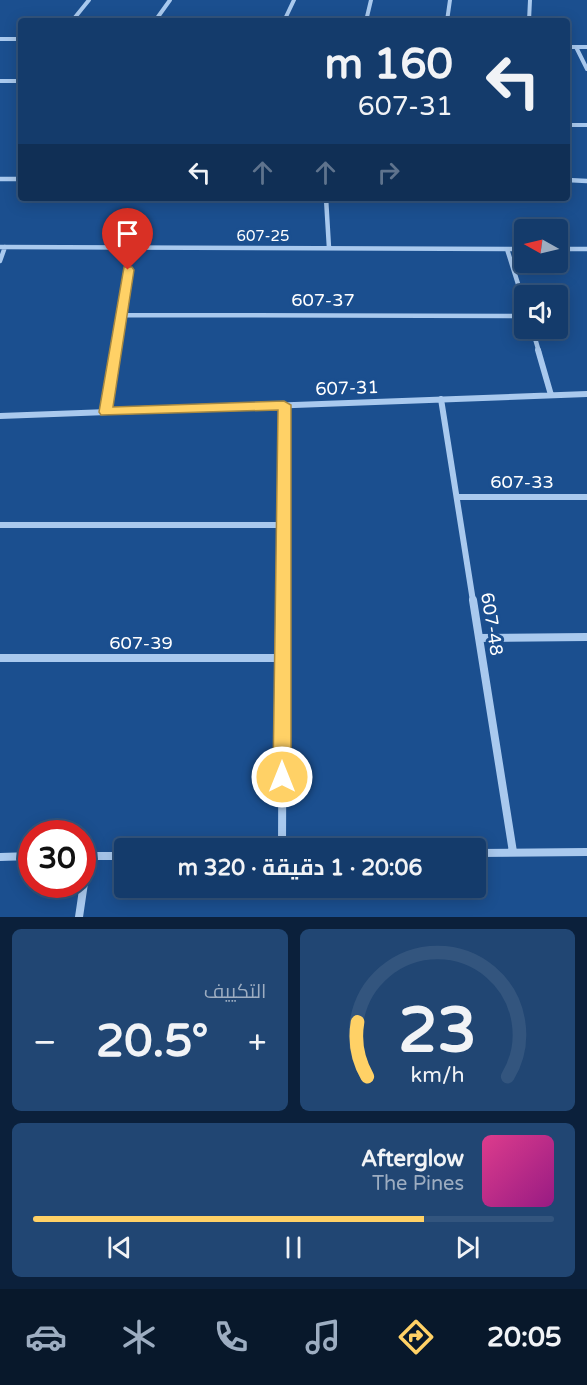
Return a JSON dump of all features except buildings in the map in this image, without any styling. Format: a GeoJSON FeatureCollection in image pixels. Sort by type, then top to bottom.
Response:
{"type":"FeatureCollection","features":[{"type":"Feature","properties":{"kind":"street"},"geometry":{"type":"LineString","coordinates":[[74,18],[89,0]]}},
{"type":"Feature","properties":{"kind":"street"},"geometry":{"type":"LineString","coordinates":[[157,18],[170,0]]}},
{"type":"Feature","properties":{"kind":"street"},"geometry":{"type":"LineString","coordinates":[[285,0],[294,0],[285,18]]}},
{"type":"Feature","properties":{"kind":"street"},"geometry":{"type":"LineString","coordinates":[[367,18],[371,0]]}},
{"type":"Feature","properties":{"kind":"street"},"geometry":{"type":"LineString","coordinates":[[447,18],[450,0]]}},
{"type":"Feature","properties":{"kind":"street"},"geometry":{"type":"LineString","coordinates":[[529,18],[530,0]]}},
{"type":"Feature","properties":{"kind":"street"},"geometry":{"type":"LineString","coordinates":[[0,39],[18,39]]}},
{"type":"Feature","properties":{"kind":"street"},"geometry":{"type":"LineString","coordinates":[[570,47],[587,47]]}},
{"type":"Feature","properties":{"kind":"street"},"geometry":{"type":"LineString","coordinates":[[576,47],[587,69]]}},
{"type":"Feature","properties":{"kind":"street"},"geometry":{"type":"LineString","coordinates":[[0,81],[18,81]]}},
{"type":"Feature","properties":{"kind":"street"},"geometry":{"type":"LineString","coordinates":[[570,125],[587,125]]}},
{"type":"Feature","properties":{"kind":"street"},"geometry":{"type":"LineString","coordinates":[[0,180],[18,179]]}},
{"type":"Feature","properties":{"kind":"street"},"geometry":{"type":"LineString","coordinates":[[570,180],[587,180]]}},
{"type":"Feature","properties":{"kind":"street"},"geometry":{"type":"LineString","coordinates":[[326,201],[329,248]]}},
{"type":"Feature","properties":{"kind":"street"},"geometry":{"type":"LineString","coordinates":[[0,261],[2,247]]}},
{"type":"Feature","properties":{"kind":"street","name":"607-25"},"geometry":{"type":"LineString","coordinates":[[2,247],[514,249]]}},
{"type":"Feature","properties":{"kind":"street"},"geometry":{"type":"LineString","coordinates":[[106,412],[131,247]]}},
{"type":"Feature","properties":{"kind":"street"},"geometry":{"type":"LineString","coordinates":[[507,249],[518,285]]}},
{"type":"Feature","properties":{"kind":"street"},"geometry":{"type":"LineString","coordinates":[[568,249],[587,249]]}},
{"type":"Feature","properties":{"kind":"street","name":"607-37"},"geometry":{"type":"LineString","coordinates":[[122,315],[514,316]]}},
{"type":"Feature","properties":{"kind":"street"},"geometry":{"type":"LineString","coordinates":[[535,339],[551,395]]}},
{"type":"Feature","properties":{"kind":"street","name":"607-31"},"geometry":{"type":"LineString","coordinates":[[0,416],[587,394]]}},
{"type":"Feature","properties":{"kind":"street","name":"607-48"},"geometry":{"type":"LineString","coordinates":[[441,399],[513,852]]}},
{"type":"Feature","properties":{"kind":"street"},"geometry":{"type":"LineString","coordinates":[[282,838],[284,405]]}},
{"type":"Feature","properties":{"kind":"street","name":"607-33"},"geometry":{"type":"LineString","coordinates":[[457,497],[587,496]]}},
{"type":"Feature","properties":{"kind":"street"},"geometry":{"type":"LineString","coordinates":[[0,525],[283,525]]}},
{"type":"Feature","properties":{"kind":"street"},"geometry":{"type":"LineString","coordinates":[[479,638],[587,638]]}},
{"type":"Feature","properties":{"kind":"street","name":"607-39"},"geometry":{"type":"LineString","coordinates":[[0,658],[283,658]]}},
{"type":"Feature","properties":{"kind":"street"},"geometry":{"type":"LineString","coordinates":[[486,853],[587,852]]}},
{"type":"Feature","properties":{"kind":"street"},"geometry":{"type":"LineString","coordinates":[[0,857],[18,856]]}},
{"type":"Feature","properties":{"kind":"street"},"geometry":{"type":"LineString","coordinates":[[96,856],[114,856]]}},
{"type":"Feature","properties":{"kind":"street"},"geometry":{"type":"LineString","coordinates":[[79,917],[81,898]]}},
{"type":"Feature","properties":{"kind":"route"},"geometry":{"type":"LineString","coordinates":[[128,270],[106,412],[284,405],[282,777]]}}]}
